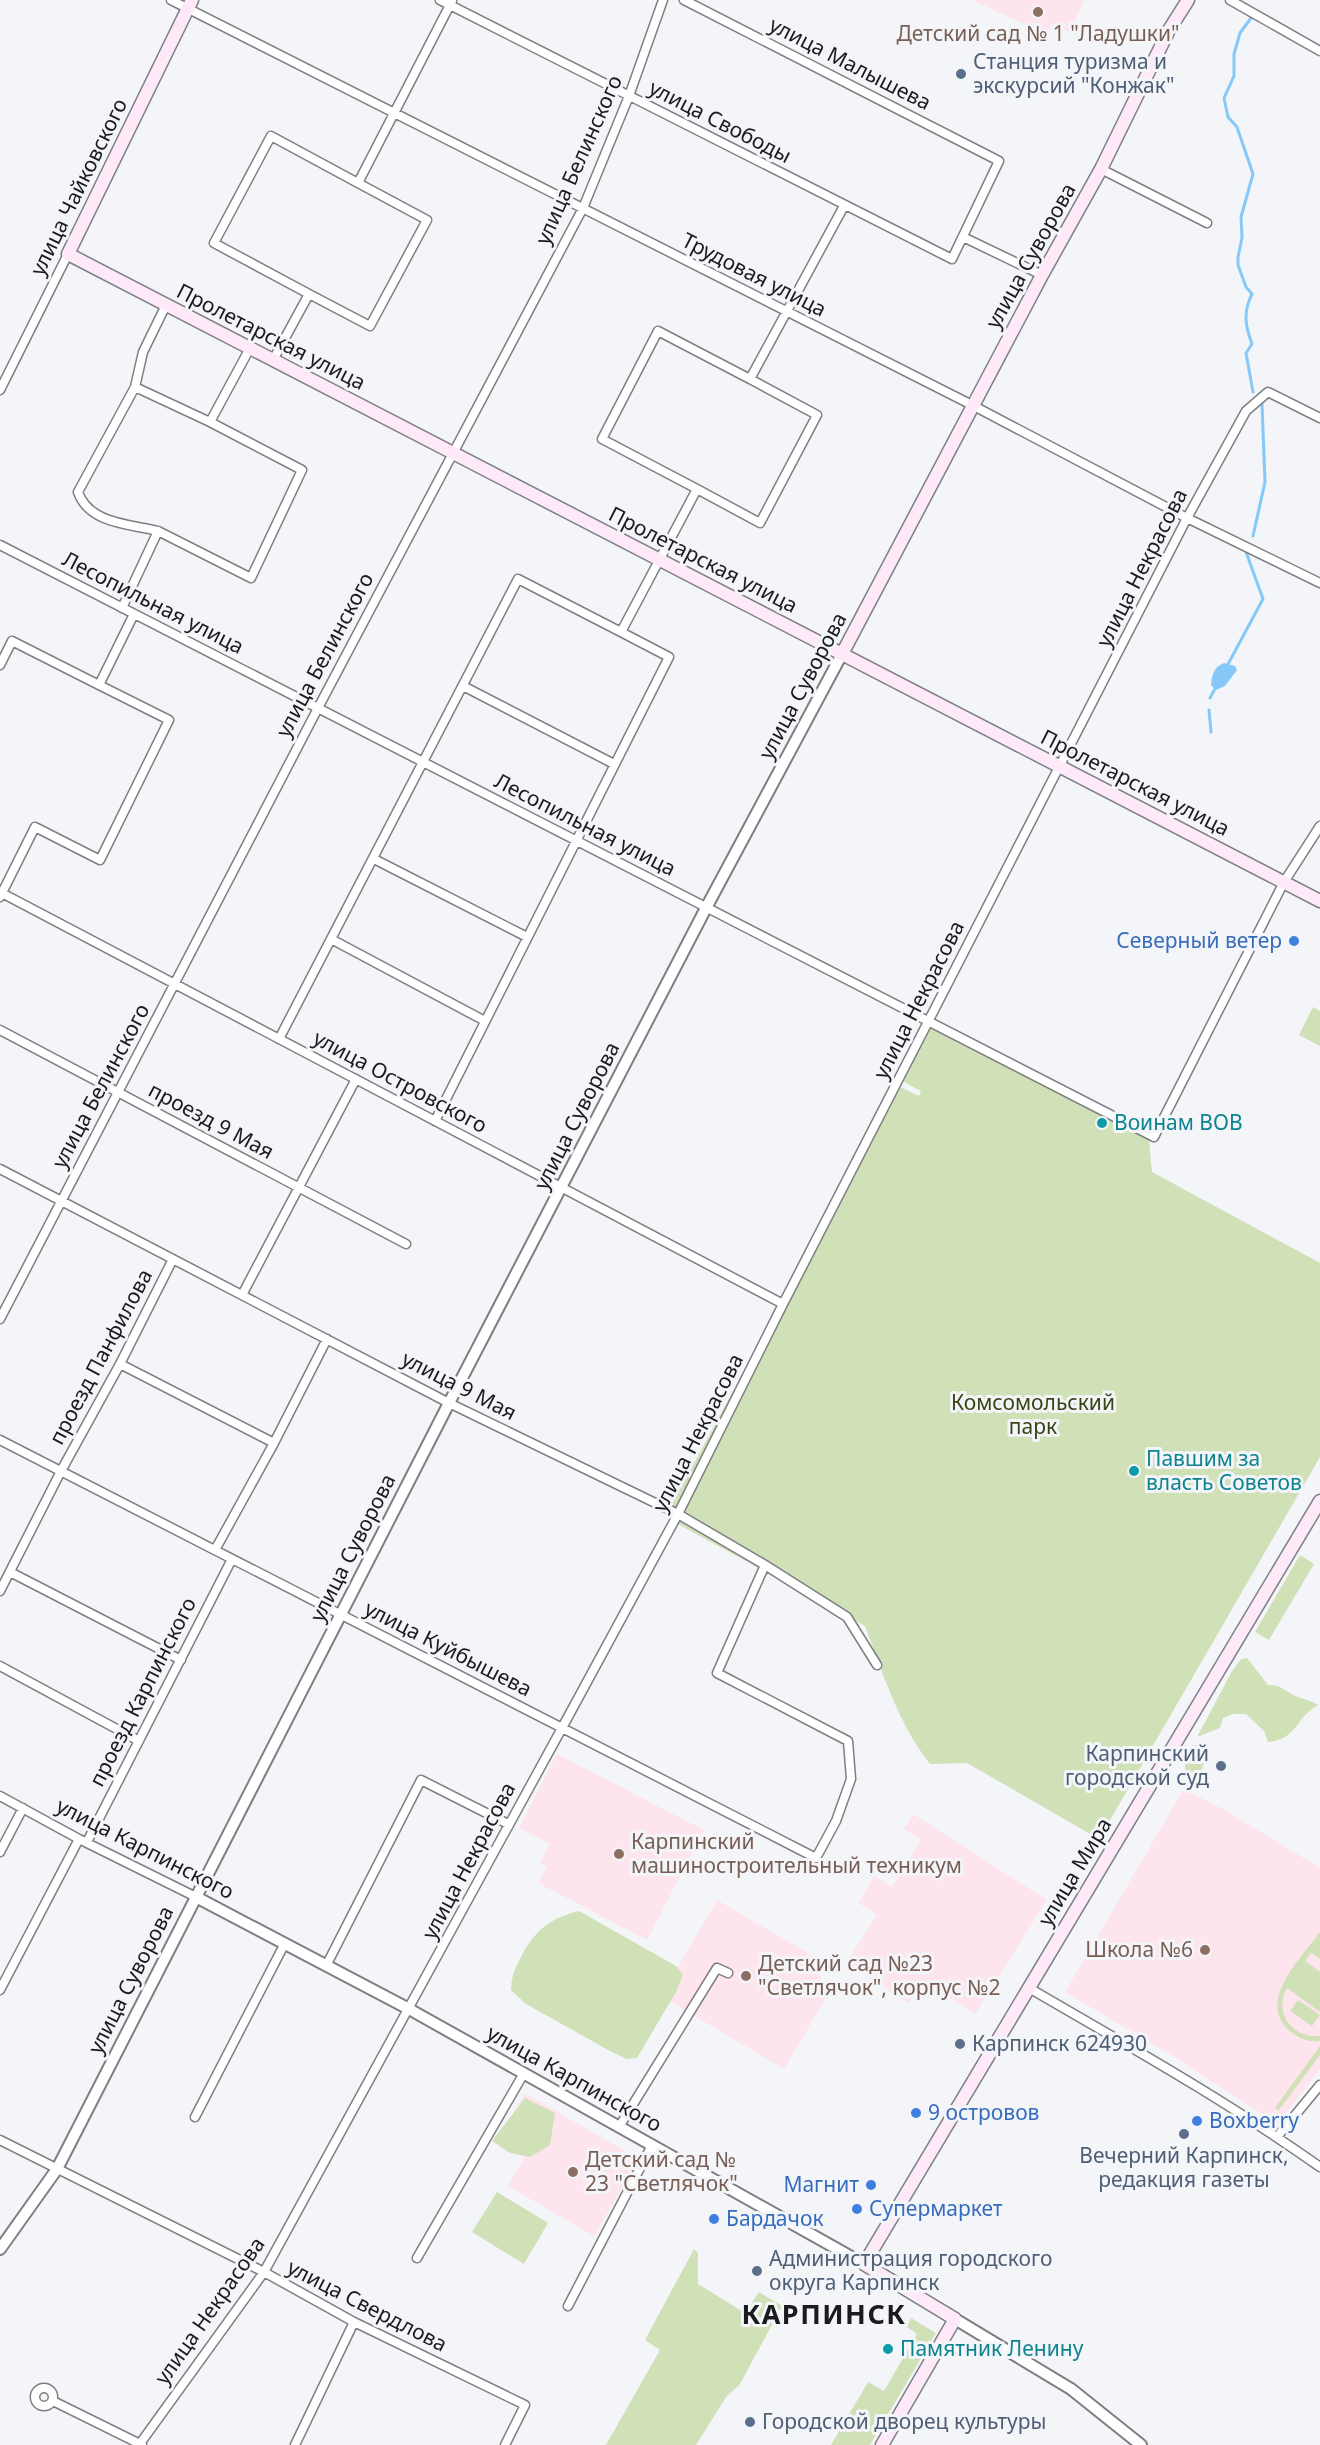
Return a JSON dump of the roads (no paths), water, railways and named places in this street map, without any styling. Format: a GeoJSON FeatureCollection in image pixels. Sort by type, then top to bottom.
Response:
{"type":"FeatureCollection","features":[{"type":"Feature","properties":{"kind":"main road","name":"улица Суворова"},"geometry":{"type":"LineString","coordinates":[[842,654],[972,405],[1101,169],[1169,30],[1188,0]]}},
{"type":"Feature","properties":{"kind":"main road","name":"улица Чайковского"},"geometry":{"type":"LineString","coordinates":[[68,254],[190,4]]}},
{"type":"Feature","properties":{"kind":"main road","name":"Пролетарская улица"},"geometry":{"type":"LineString","coordinates":[[68,254],[1320,901]]}},
{"type":"Feature","properties":{"kind":"main road","name":"улица Мира"},"geometry":{"type":"LineString","coordinates":[[864,2264],[1320,1501]]}},
{"type":"Feature","properties":{"kind":"main road","name":"улица Карпинского"},"geometry":{"type":"LineString","coordinates":[[864,2264],[955,2319]]}},
{"type":"Feature","properties":{"kind":"main road"},"geometry":{"type":"LineString","coordinates":[[882,2445],[955,2319]]}},
{"type":"Feature","properties":{"kind":"street","name":"Трудовая улица"},"geometry":{"type":"LineString","coordinates":[[171,0],[190,4],[396,113],[972,405],[1187,518],[1320,583]]}},
{"type":"Feature","properties":{"kind":"street","name":"улица Свободы"},"geometry":{"type":"LineString","coordinates":[[440,0],[451,2],[629,96],[952,260],[963,237]]}},
{"type":"Feature","properties":{"kind":"street","name":"улица Белинского"},"geometry":{"type":"LineString","coordinates":[[0,1319],[318,708],[583,208],[629,96],[663,0]]}},
{"type":"Feature","properties":{"kind":"street","name":"улица Малышева"},"geometry":{"type":"LineString","coordinates":[[684,0],[999,161],[963,237]]}},
{"type":"Feature","properties":{"kind":"street"},"geometry":{"type":"LineString","coordinates":[[1230,0],[1320,51]]}},
{"type":"Feature","properties":{"kind":"street"},"geometry":{"type":"LineString","coordinates":[[358,183],[396,113],[451,2]]}},
{"type":"Feature","properties":{"kind":"street"},"geometry":{"type":"LineString","coordinates":[[271,136],[427,220],[370,326],[309,294],[214,243],[271,136]]}},
{"type":"Feature","properties":{"kind":"street"},"geometry":{"type":"LineString","coordinates":[[1101,169],[1207,223]]}},
{"type":"Feature","properties":{"kind":"street"},"geometry":{"type":"LineString","coordinates":[[750,379],[844,206]]}},
{"type":"Feature","properties":{"kind":"street"},"geometry":{"type":"LineString","coordinates":[[963,237],[1042,274]]}},
{"type":"Feature","properties":{"kind":"street","name":"улица Чайковского"},"geometry":{"type":"LineString","coordinates":[[0,390],[68,254]]}},
{"type":"Feature","properties":{"kind":"street"},"geometry":{"type":"LineString","coordinates":[[273,360],[309,294]]}},
{"type":"Feature","properties":{"kind":"street"},"geometry":{"type":"LineString","coordinates":[[135,387],[210,422],[302,470],[251,578],[158,531],[108,520],[91,513],[78,492],[135,387],[143,352],[166,305]]}},
{"type":"Feature","properties":{"kind":"street"},"geometry":{"type":"LineString","coordinates":[[658,331],[817,415],[760,523],[697,489],[602,439],[658,331]]}},
{"type":"Feature","properties":{"kind":"street"},"geometry":{"type":"LineString","coordinates":[[210,422],[250,348]]}},
{"type":"Feature","properties":{"kind":"street","name":"улица Некрасова"},"geometry":{"type":"LineString","coordinates":[[140,2445],[264,2272],[562,1728],[678,1514],[783,1304],[1187,518],[1246,411],[1268,392],[1319,415]]}},
{"type":"Feature","properties":{"kind":"street"},"geometry":{"type":"LineString","coordinates":[[621,632],[697,489]]}},
{"type":"Feature","properties":{"kind":"street"},"geometry":{"type":"LineString","coordinates":[[122,608],[158,531]]}},
{"type":"Feature","properties":{"kind":"street","name":"Лесопильная улица"},"geometry":{"type":"LineString","coordinates":[[0,545],[1154,1137],[1284,882]]}},
{"type":"Feature","properties":{"kind":"street"},"geometry":{"type":"LineString","coordinates":[[279,1039],[518,579],[621,632],[669,657],[435,1120]]}},
{"type":"Feature","properties":{"kind":"street"},"geometry":{"type":"LineString","coordinates":[[99,685],[134,614]]}},
{"type":"Feature","properties":{"kind":"street"},"geometry":{"type":"LineString","coordinates":[[0,665],[12,641],[169,720],[100,860],[35,827],[1,894]]}},
{"type":"Feature","properties":{"kind":"street","name":"улица Суворова"},"geometry":{"type":"LineString","coordinates":[[0,2249],[57,2169],[449,1403],[706,908],[842,654]]}},
{"type":"Feature","properties":{"kind":"street"},"geometry":{"type":"LineString","coordinates":[[463,686],[615,764]]}},
{"type":"Feature","properties":{"kind":"street"},"geometry":{"type":"LineString","coordinates":[[1284,882],[1320,826]]}},
{"type":"Feature","properties":{"kind":"street"},"geometry":{"type":"LineString","coordinates":[[374,859],[527,937]]}},
{"type":"Feature","properties":{"kind":"street","name":"улица Островского"},"geometry":{"type":"LineString","coordinates":[[1,894],[783,1304]]}},
{"type":"Feature","properties":{"kind":"street"},"geometry":{"type":"LineString","coordinates":[[332,939],[484,1022]]}},
{"type":"Feature","properties":{"kind":"street","name":"проезд 9 Мая"},"geometry":{"type":"LineString","coordinates":[[0,1030],[406,1244]]}},
{"type":"Feature","properties":{"kind":"street"},"geometry":{"type":"LineString","coordinates":[[242,1295],[356,1079]]}},
{"type":"Feature","properties":{"kind":"street","name":"улица 9 Мая"},"geometry":{"type":"LineString","coordinates":[[0,1168],[449,1403],[678,1514],[847,1617],[877,1665]]}},
{"type":"Feature","properties":{"kind":"street","name":"проезд Панфилова"},"geometry":{"type":"LineString","coordinates":[[61,1471],[174,1259]]}},
{"type":"Feature","properties":{"kind":"street"},"geometry":{"type":"LineString","coordinates":[[215,1550],[274,1443],[327,1339]]}},
{"type":"Feature","properties":{"kind":"street"},"geometry":{"type":"LineString","coordinates":[[120,1364],[274,1443]]}},
{"type":"Feature","properties":{"kind":"street","name":"улица Куйбышева"},"geometry":{"type":"LineString","coordinates":[[0,1440],[816,1858],[836,1821],[851,1779],[848,1741],[717,1672],[765,1565]]}},
{"type":"Feature","properties":{"kind":"street"},"geometry":{"type":"LineString","coordinates":[[0,1591],[61,1471]]}},
{"type":"Feature","properties":{"kind":"street","name":"проезд Карпинского"},"geometry":{"type":"LineString","coordinates":[[0,1990],[140,1741],[232,1559]]}},
{"type":"Feature","properties":{"kind":"street"},"geometry":{"type":"LineString","coordinates":[[10,1572],[181,1660]]}},
{"type":"Feature","properties":{"kind":"street"},"geometry":{"type":"LineString","coordinates":[[0,1666],[140,1741]]}},
{"type":"Feature","properties":{"kind":"street"},"geometry":{"type":"LineString","coordinates":[[326,1966],[421,1780],[508,1824]]}},
{"type":"Feature","properties":{"kind":"street","name":"улица Карпинского"},"geometry":{"type":"LineString","coordinates":[[0,1796],[196,1896],[284,1945],[409,2009],[864,2264]]}},
{"type":"Feature","properties":{"kind":"street"},"geometry":{"type":"LineString","coordinates":[[0,1852],[23,1808]]}},
{"type":"Feature","properties":{"kind":"street"},"geometry":{"type":"LineString","coordinates":[[195,2117],[284,1945]]}},
{"type":"Feature","properties":{"kind":"street"},"geometry":{"type":"LineString","coordinates":[[620,2127],[717,1968],[728,1973]]}},
{"type":"Feature","properties":{"kind":"street"},"geometry":{"type":"LineString","coordinates":[[1029,1988],[1278,2137],[1320,2167]]}},
{"type":"Feature","properties":{"kind":"street"},"geometry":{"type":"LineString","coordinates":[[417,2258],[524,2073]]}},
{"type":"Feature","properties":{"kind":"street"},"geometry":{"type":"LineString","coordinates":[[1278,2137],[1320,2085]]}},
{"type":"Feature","properties":{"kind":"street","name":"улица Свердлова"},"geometry":{"type":"LineString","coordinates":[[0,2140],[264,2272],[354,2322],[525,2405],[510,2443]]}},
{"type":"Feature","properties":{"kind":"street"},"geometry":{"type":"LineString","coordinates":[[568,2306],[652,2145]]}},
{"type":"Feature","properties":{"kind":"street","name":"улица Карпинского"},"geometry":{"type":"LineString","coordinates":[[955,2319],[1071,2389],[1141,2445]]}},
{"type":"Feature","properties":{"kind":"street"},"geometry":{"type":"LineString","coordinates":[[295,2445],[354,2322]]}},
{"type":"Feature","properties":{"kind":"street"},"geometry":{"type":"LineString","coordinates":[[53,2401],[140,2445]]}},
{"type":"Feature","properties":{"kind":"water"},"geometry":{"type":"Polygon","coordinates":[[[1224,663],[1235,666],[1237,670],[1225,686],[1216,690],[1211,685],[1213,674],[1224,663]]]}},
{"type":"Feature","properties":{"kind":"waterway"},"geometry":{"type":"LineString","coordinates":[[1251,18],[1240,33],[1234,54],[1234,76],[1224,98],[1228,117],[1237,127],[1253,174],[1241,217],[1242,238],[1238,257],[1238,265],[1246,287],[1252,294],[1247,307],[1246,319],[1252,344],[1246,353],[1253,392]]}},
{"type":"Feature","properties":{"kind":"waterway"},"geometry":{"type":"LineString","coordinates":[[1253,536],[1265,482],[1262,404]]}},
{"type":"Feature","properties":{"kind":"waterway"},"geometry":{"type":"LineString","coordinates":[[1227,666],[1263,599],[1246,552]]}},
{"type":"Feature","properties":{"kind":"waterway"},"geometry":{"type":"LineString","coordinates":[[1210,698],[1217,685]]}},
{"type":"Feature","properties":{"kind":"waterway"},"geometry":{"type":"LineString","coordinates":[[1209,710],[1211,732]]}},
{"type":"Feature","properties":{"kind":"place","name":"Детский сад № 1 \"Ладушки\""},"geometry":{"type":"Point","coordinates":[1038,12]}},
{"type":"Feature","properties":{"kind":"place","name":"Станция туризма и экскурсий \"Конжак\""},"geometry":{"type":"Point","coordinates":[961,74]}},
{"type":"Feature","properties":{"kind":"place","name":"Северный ветер"},"geometry":{"type":"Point","coordinates":[1294,941]}},
{"type":"Feature","properties":{"kind":"place","name":"Воинам ВОВ"},"geometry":{"type":"Point","coordinates":[1102,1123]}},
{"type":"Feature","properties":{"kind":"place","name":"Павшим за власть Советов"},"geometry":{"type":"Point","coordinates":[1134,1471]}},
{"type":"Feature","properties":{"kind":"place","name":"Карпинский городской суд"},"geometry":{"type":"Point","coordinates":[1221,1766]}},
{"type":"Feature","properties":{"kind":"place","name":"Карпинский машиностроительный техникум"},"geometry":{"type":"Point","coordinates":[619,1854]}},
{"type":"Feature","properties":{"kind":"place","name":"Школа №6"},"geometry":{"type":"Point","coordinates":[1205,1950]}},
{"type":"Feature","properties":{"kind":"place","name":"Детский сад №23 \"Светлячок\", корпус №2"},"geometry":{"type":"Point","coordinates":[746,1976]}},
{"type":"Feature","properties":{"kind":"place","name":"Карпинск 624930"},"geometry":{"type":"Point","coordinates":[960,2044]}},
{"type":"Feature","properties":{"kind":"place","name":"9 островов"},"geometry":{"type":"Point","coordinates":[916,2113]}},
{"type":"Feature","properties":{"kind":"place","name":"Boxberry"},"geometry":{"type":"Point","coordinates":[1197,2121]}},
{"type":"Feature","properties":{"kind":"place","name":"Вечерний Карпинск, редакция газеты"},"geometry":{"type":"Point","coordinates":[1184,2134]}},
{"type":"Feature","properties":{"kind":"place","name":"Детский сад № 23 \"Светлячок\""},"geometry":{"type":"Point","coordinates":[573,2172]}},
{"type":"Feature","properties":{"kind":"place","name":"Магнит"},"geometry":{"type":"Point","coordinates":[871,2185]}},
{"type":"Feature","properties":{"kind":"place","name":"Супермаркет"},"geometry":{"type":"Point","coordinates":[857,2209]}},
{"type":"Feature","properties":{"kind":"place","name":"Бардачок"},"geometry":{"type":"Point","coordinates":[714,2219]}},
{"type":"Feature","properties":{"kind":"place","name":"Администрация городского округа Карпинск"},"geometry":{"type":"Point","coordinates":[757,2271]}},
{"type":"Feature","properties":{"kind":"place","name":"Памятник Ленину"},"geometry":{"type":"Point","coordinates":[888,2349]}},
{"type":"Feature","properties":{"kind":"place","name":"Городской дворец культуры"},"geometry":{"type":"Point","coordinates":[750,2422]}},
{"type":"Feature","properties":{"kind":"district","name":"КАРПИНСК"},"geometry":{"type":"Point","coordinates":[824,2315]}},
{"type":"Feature","properties":{"kind":"park label","name":"Комсомольский парк"},"geometry":{"type":"Point","coordinates":[1033,1415]}}]}
